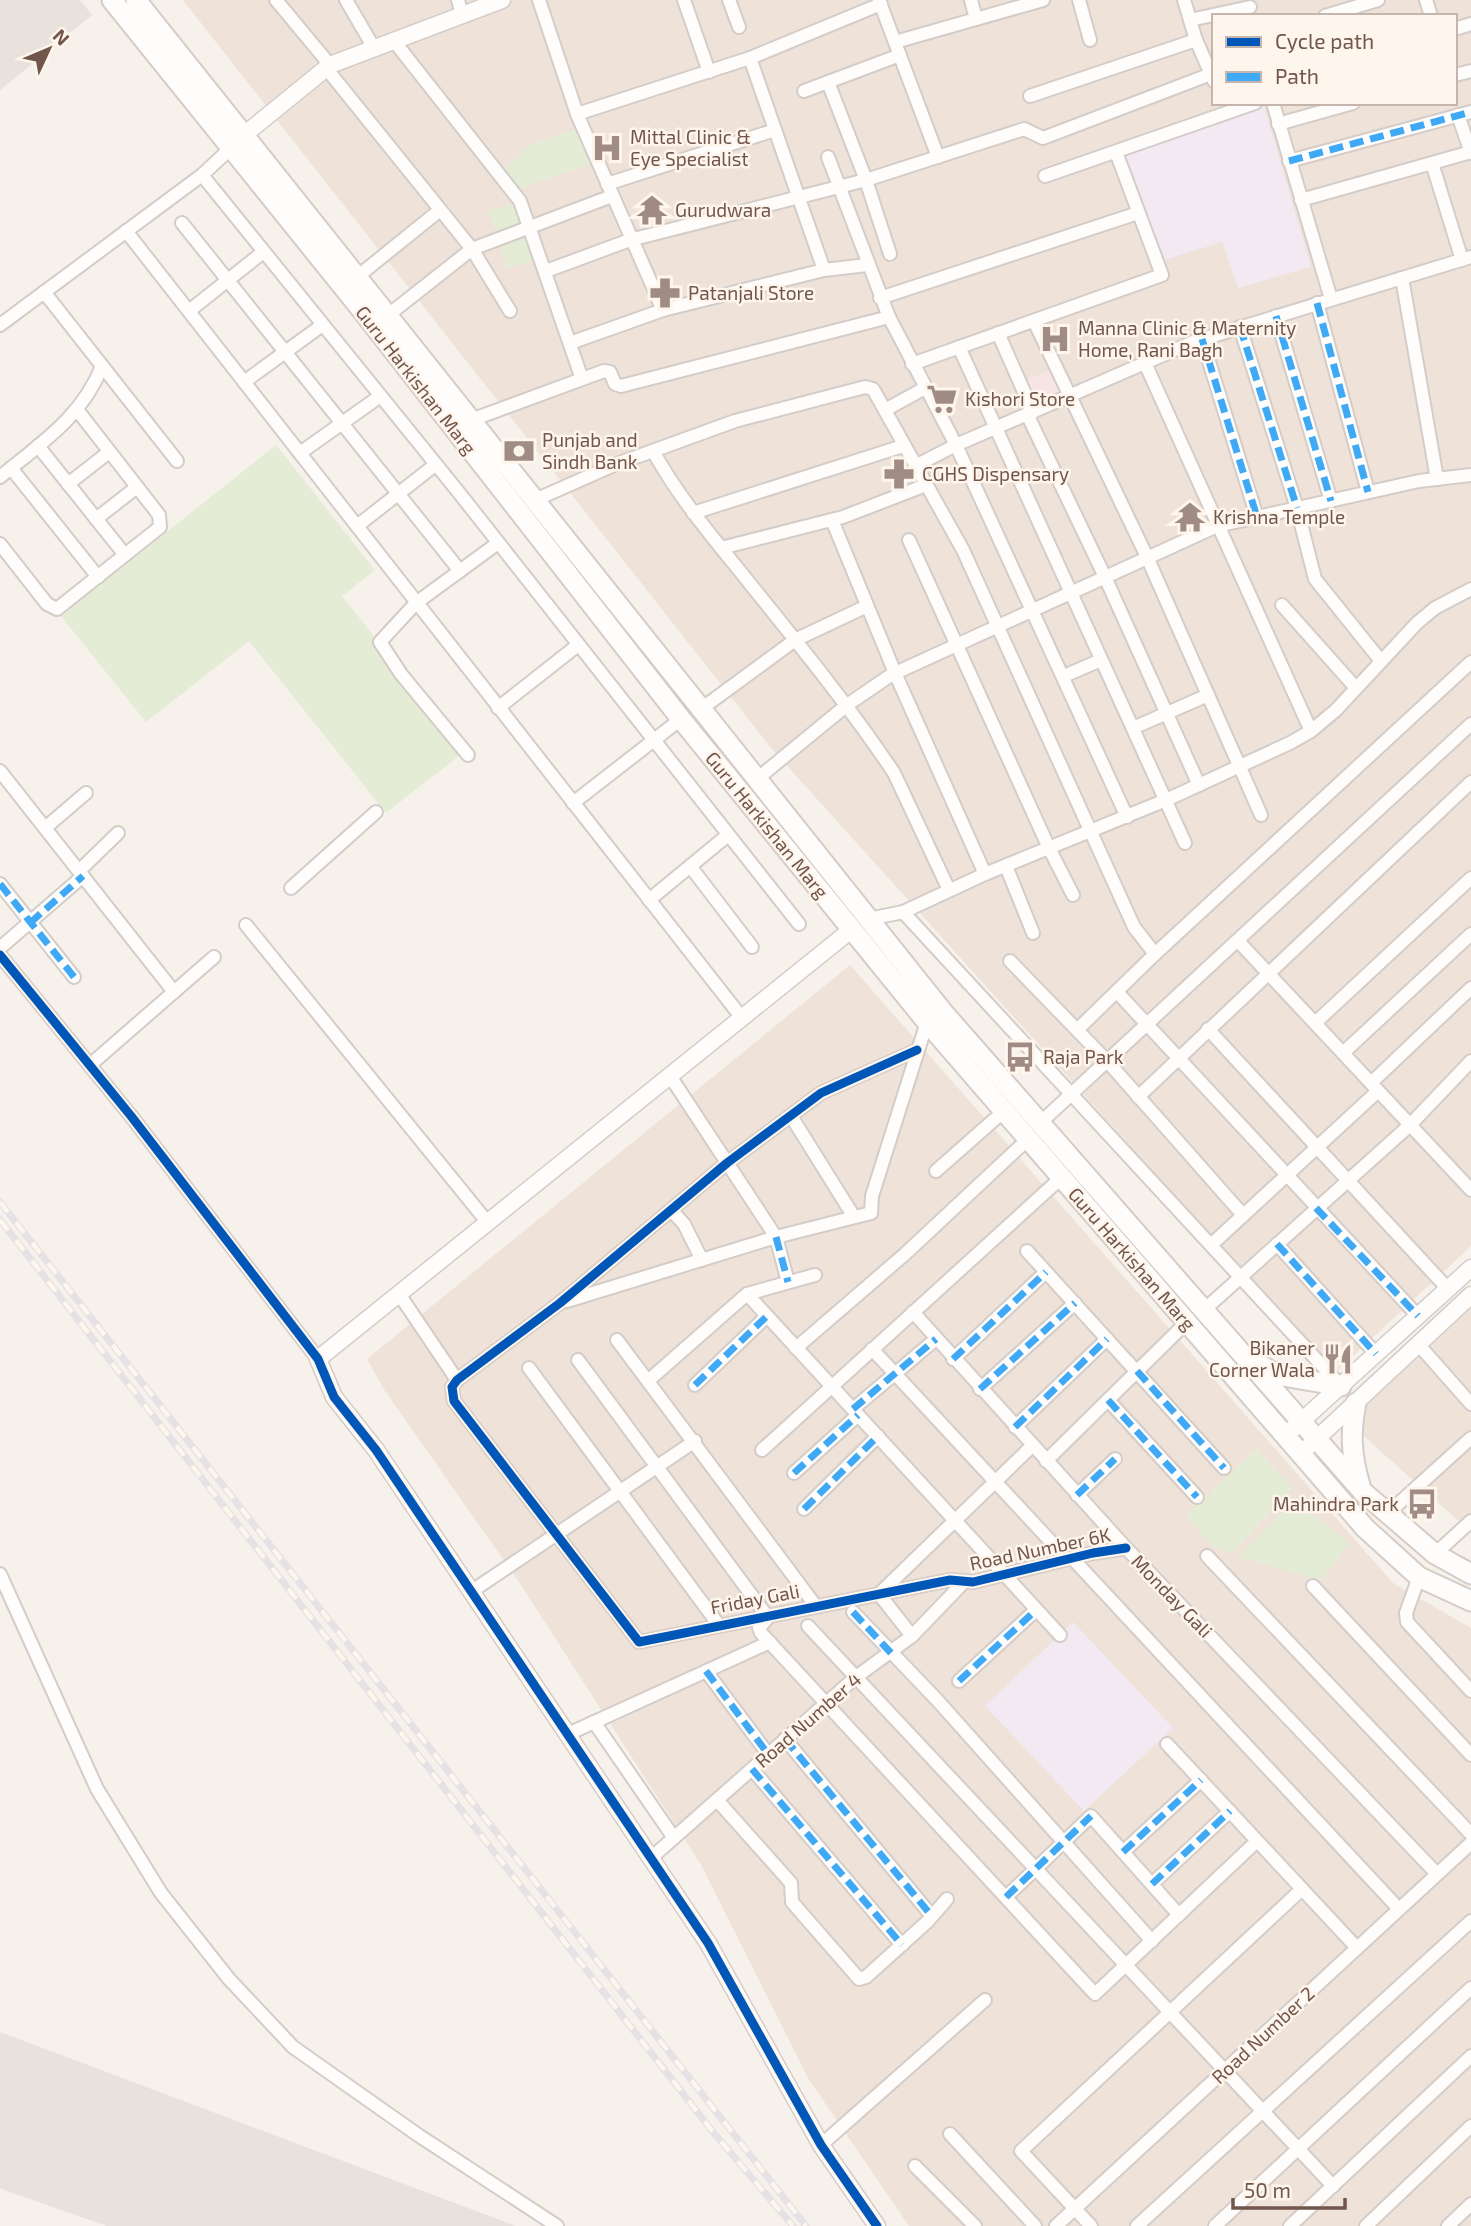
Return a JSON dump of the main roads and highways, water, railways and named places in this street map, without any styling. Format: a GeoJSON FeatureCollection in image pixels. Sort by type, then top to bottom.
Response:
{"type":"FeatureCollection","features":[{"type":"Feature","properties":{"kind":"main road","name":"Guru Harkishan Marg"},"geometry":{"type":"LineString","coordinates":[[112,0],[137,6],[238,142],[681,719],[927,1022],[1365,1528],[1419,1577],[1471,1601]]}},
{"type":"Feature","properties":{"kind":"main road","name":"Guru Harkishan Marg"},"geometry":{"type":"LineString","coordinates":[[238,142],[358,277],[942,1011],[1363,1492],[1386,1515],[1434,1554],[1471,1574]]}},
{"type":"Feature","properties":{"kind":"main road"},"geometry":{"type":"LineString","coordinates":[[856,903],[850,928],[872,923]]}},
{"type":"Feature","properties":{"kind":"main road"},"geometry":{"type":"LineString","coordinates":[[1240,1352],[1276,1375],[1341,1386]]}},
{"type":"Feature","properties":{"kind":"main road"},"geometry":{"type":"LineString","coordinates":[[1356,1403],[1350,1434],[1352,1460],[1363,1492]]}},
{"type":"Feature","properties":{"kind":"railway"},"geometry":{"type":"LineString","coordinates":[[0,1202],[806,2226]]}},
{"type":"Feature","properties":{"kind":"railway"},"geometry":{"type":"LineString","coordinates":[[0,1220],[713,2132],[793,2226]]}},
{"type":"Feature","properties":{"kind":"place","name":"Mittal Clinic & Eye Specialist"},"geometry":{"type":"Point","coordinates":[607,148]}},
{"type":"Feature","properties":{"kind":"place","name":"Gurudwara"},"geometry":{"type":"Point","coordinates":[652,210]}},
{"type":"Feature","properties":{"kind":"place","name":"Patanjali Store"},"geometry":{"type":"Point","coordinates":[665,293]}},
{"type":"Feature","properties":{"kind":"place","name":"Manna Clinic & Maternity Home, Rani Bagh"},"geometry":{"type":"Point","coordinates":[1055,339]}},
{"type":"Feature","properties":{"kind":"place","name":"Kishori Store"},"geometry":{"type":"Point","coordinates":[942,399]}},
{"type":"Feature","properties":{"kind":"place","name":"Punjab and Sindh Bank"},"geometry":{"type":"Point","coordinates":[519,451]}},
{"type":"Feature","properties":{"kind":"place","name":"CGHS Dispensary"},"geometry":{"type":"Point","coordinates":[899,474]}},
{"type":"Feature","properties":{"kind":"place","name":"Krishna Temple"},"geometry":{"type":"Point","coordinates":[1190,517]}},
{"type":"Feature","properties":{"kind":"place","name":"Raja Park"},"geometry":{"type":"Point","coordinates":[1020,1057]}},
{"type":"Feature","properties":{"kind":"place","name":"Bikaner Corner Wala"},"geometry":{"type":"Point","coordinates":[1338,1359]}},
{"type":"Feature","properties":{"kind":"place","name":"Mahindra Park"},"geometry":{"type":"Point","coordinates":[1422,1504]}}]}
